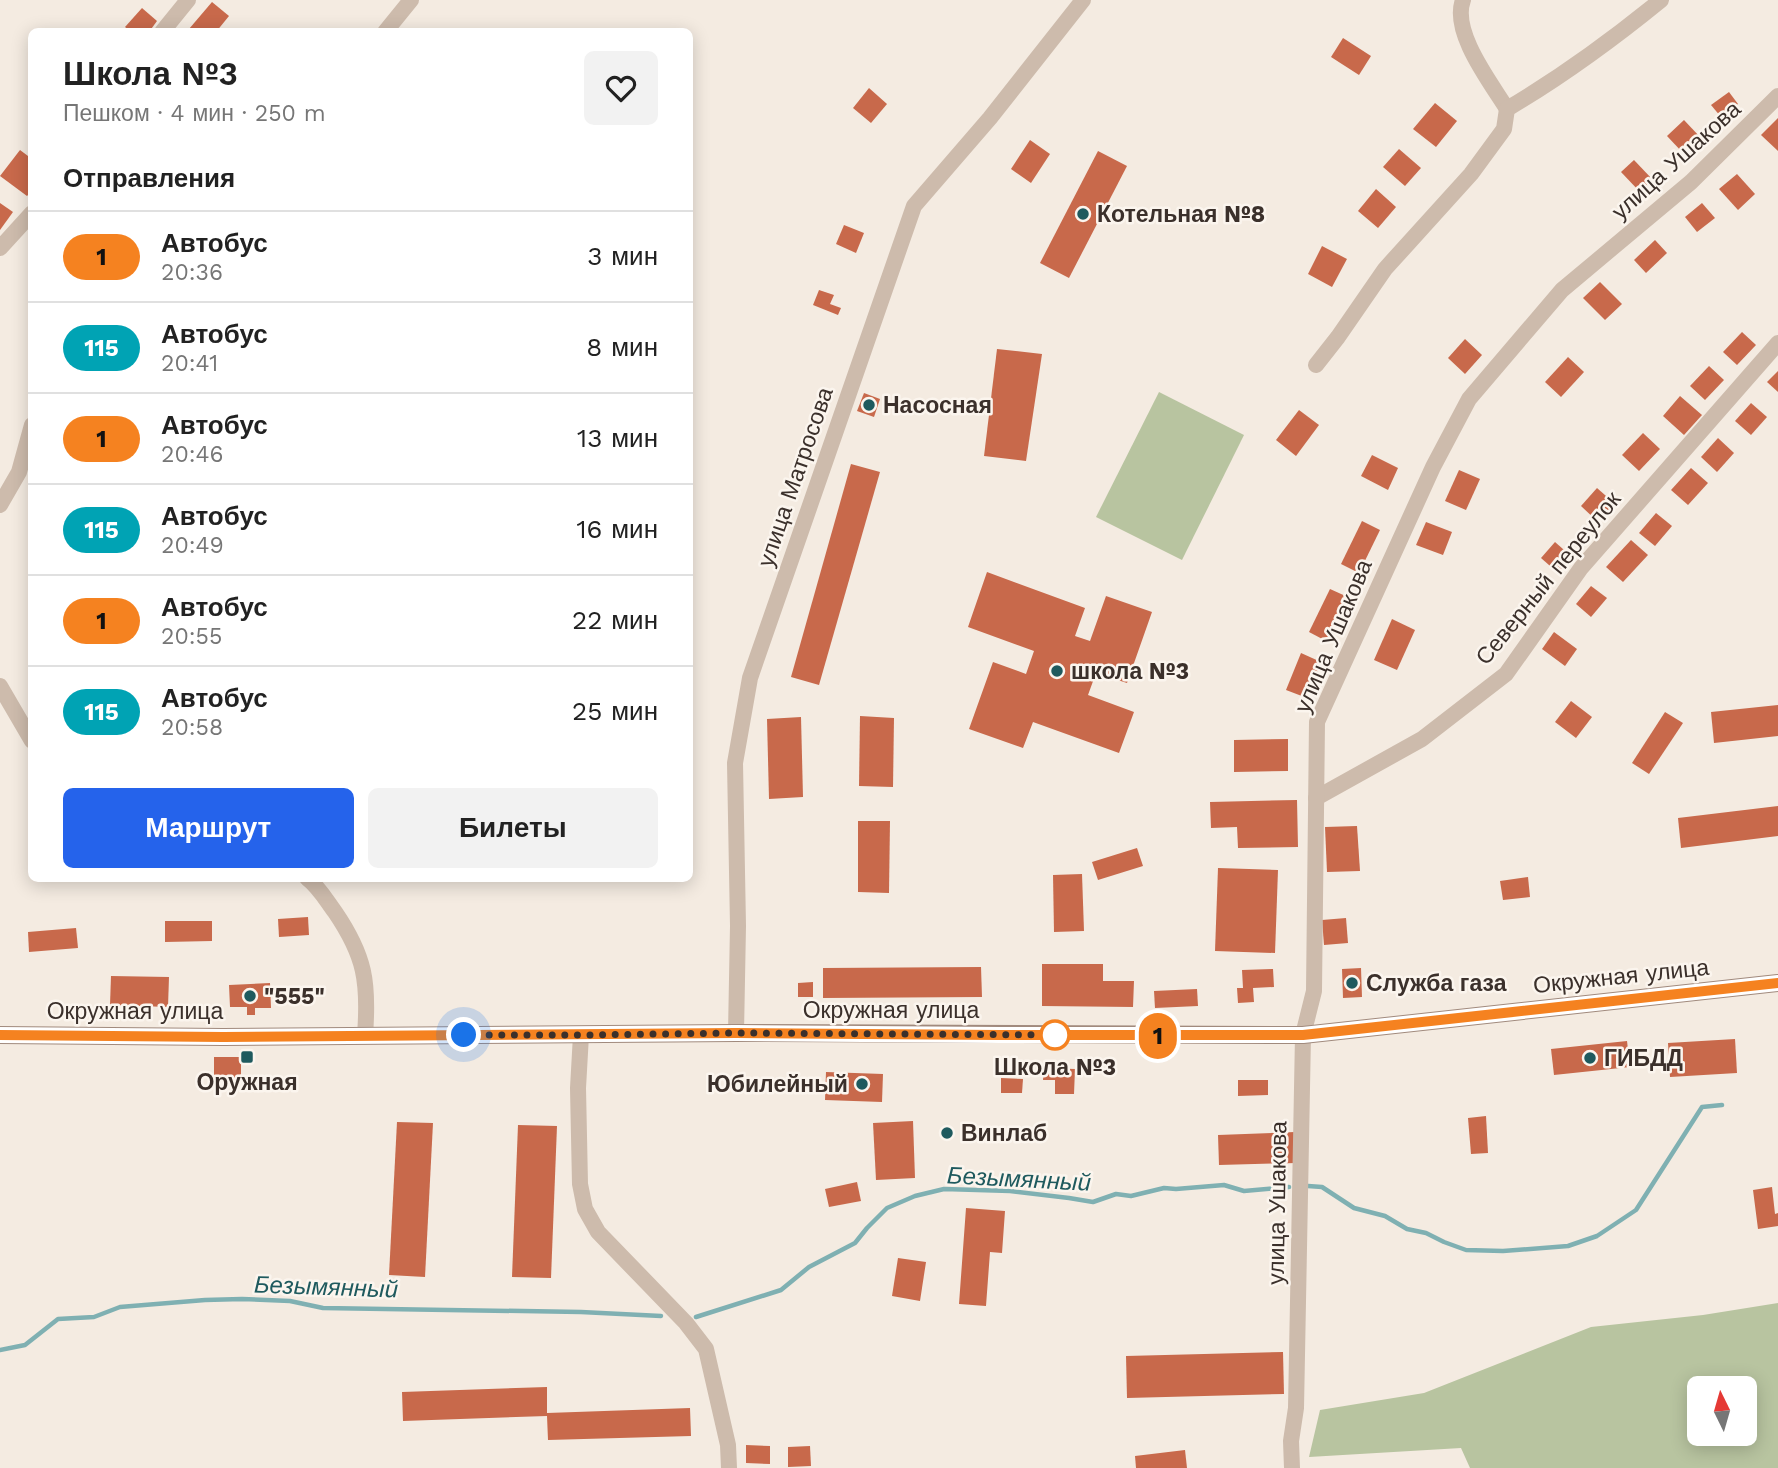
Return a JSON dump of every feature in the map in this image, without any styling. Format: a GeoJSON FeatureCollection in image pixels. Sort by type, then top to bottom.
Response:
{"type":"FeatureCollection","features":[{"type":"Feature","properties":{"kind":"main road","name":"Окружная улица"},"geometry":{"type":"LineString","coordinates":[[0,1035],[1303,1035],[1778,983]]}},
{"type":"Feature","properties":{"kind":"street"},"geometry":{"type":"LineString","coordinates":[[165,28],[188,0]]}},
{"type":"Feature","properties":{"kind":"street"},"geometry":{"type":"LineString","coordinates":[[388,28],[411,0]]}},
{"type":"Feature","properties":{"kind":"street","name":"улица Матросова"},"geometry":{"type":"LineString","coordinates":[[736,1033],[738,926],[734,763],[750,678],[914,206],[990,118],[1083,0]]}},
{"type":"Feature","properties":{"kind":"street"},"geometry":{"type":"LineString","coordinates":[[1316,365],[1385,270],[1471,174],[1504,128],[1507,109],[1470,49],[1462,24],[1463,0]]}},
{"type":"Feature","properties":{"kind":"street"},"geometry":{"type":"LineString","coordinates":[[1507,109],[1547,85],[1623,31],[1661,0]]}},
{"type":"Feature","properties":{"kind":"street","name":"улица Ушакова"},"geometry":{"type":"LineString","coordinates":[[1293,1468],[1291,1441],[1296,1408],[1303,1035],[1314,991],[1317,722],[1433,467],[1469,399],[1562,290],[1691,182],[1778,96]]}},
{"type":"Feature","properties":{"kind":"street"},"geometry":{"type":"LineString","coordinates":[[0,248],[28,217]]}},
{"type":"Feature","properties":{"kind":"street","name":"Северный переулок"},"geometry":{"type":"LineString","coordinates":[[1316,798],[1422,739],[1506,674],[1581,568],[1778,343]]}},
{"type":"Feature","properties":{"kind":"street"},"geometry":{"type":"LineString","coordinates":[[0,506],[19,472],[28,439]]}},
{"type":"Feature","properties":{"kind":"street"},"geometry":{"type":"LineString","coordinates":[[0,686],[28,734]]}},
{"type":"Feature","properties":{"kind":"street"},"geometry":{"type":"LineString","coordinates":[[312,882],[347,930],[360,957],[368,1000],[365,1035]]}},
{"type":"Feature","properties":{"kind":"street"},"geometry":{"type":"LineString","coordinates":[[581,1035],[578,1088],[580,1184],[585,1209],[598,1232],[686,1323],[706,1349],[728,1445],[729,1468]]}},
{"type":"Feature","properties":{"kind":"green space"},"geometry":{"type":"Polygon","coordinates":[[[1159,392],[1244,435],[1182,560],[1096,517],[1159,392]]]}},
{"type":"Feature","properties":{"kind":"green space"},"geometry":{"type":"Polygon","coordinates":[[[1778,1303],[1778,1468],[1470,1468],[1461,1448],[1309,1457],[1320,1410],[1424,1393],[1591,1327],[1703,1315],[1778,1303]]]}},
{"type":"Feature","properties":{"kind":"building"},"geometry":{"type":"Polygon","coordinates":[[[212,2],[229,16],[219,28],[190,28],[212,2]]]}},
{"type":"Feature","properties":{"kind":"building"},"geometry":{"type":"Polygon","coordinates":[[[142,8],[157,21],[152,28],[125,27],[142,8]]]}},
{"type":"Feature","properties":{"kind":"building"},"geometry":{"type":"Polygon","coordinates":[[[1343,38],[1371,56],[1359,75],[1331,57],[1343,38]]]}},
{"type":"Feature","properties":{"kind":"building"},"geometry":{"type":"Polygon","coordinates":[[[869,88],[887,104],[871,123],[853,108],[869,88]]]}},
{"type":"Feature","properties":{"kind":"building"},"geometry":{"type":"Polygon","coordinates":[[[1729,92],[1738,104],[1721,117],[1711,105],[1729,92]]]}},
{"type":"Feature","properties":{"kind":"building"},"geometry":{"type":"Polygon","coordinates":[[[1435,103],[1457,121],[1436,147],[1413,129],[1435,103]]]}},
{"type":"Feature","properties":{"kind":"building"},"geometry":{"type":"Polygon","coordinates":[[[1778,118],[1778,151],[1761,135],[1778,118]]]}},
{"type":"Feature","properties":{"kind":"building"},"geometry":{"type":"Polygon","coordinates":[[[1684,120],[1700,137],[1683,153],[1667,136],[1684,120]]]}},
{"type":"Feature","properties":{"kind":"building"},"geometry":{"type":"Polygon","coordinates":[[[1030,140],[1050,154],[1031,183],[1011,169],[1030,140]]]}},
{"type":"Feature","properties":{"kind":"building"},"geometry":{"type":"Polygon","coordinates":[[[1399,149],[1421,168],[1405,186],[1383,167],[1399,149]]]}},
{"type":"Feature","properties":{"kind":"building"},"geometry":{"type":"Polygon","coordinates":[[[20,150],[28,156],[27,196],[0,176],[20,150]]]}},
{"type":"Feature","properties":{"kind":"building","name":"Котельная №8"},"geometry":{"type":"Polygon","coordinates":[[[1098,151],[1127,166],[1069,278],[1040,263],[1098,151]]]}},
{"type":"Feature","properties":{"kind":"building"},"geometry":{"type":"Polygon","coordinates":[[[1634,160],[1653,180],[1640,192],[1621,172],[1634,160]]]}},
{"type":"Feature","properties":{"kind":"building"},"geometry":{"type":"Polygon","coordinates":[[[1737,174],[1755,194],[1738,210],[1719,189],[1737,174]]]}},
{"type":"Feature","properties":{"kind":"building"},"geometry":{"type":"Polygon","coordinates":[[[1376,189],[1396,207],[1378,228],[1358,211],[1376,189]]]}},
{"type":"Feature","properties":{"kind":"building"},"geometry":{"type":"Polygon","coordinates":[[[0,203],[13,212],[0,230],[0,203]]]}},
{"type":"Feature","properties":{"kind":"building"},"geometry":{"type":"Polygon","coordinates":[[[1702,203],[1715,218],[1697,232],[1685,217],[1702,203]]]}},
{"type":"Feature","properties":{"kind":"building"},"geometry":{"type":"Polygon","coordinates":[[[844,225],[864,233],[856,253],[836,244],[844,225]]]}},
{"type":"Feature","properties":{"kind":"building"},"geometry":{"type":"Polygon","coordinates":[[[1655,240],[1667,253],[1646,273],[1634,260],[1655,240]]]}},
{"type":"Feature","properties":{"kind":"building"},"geometry":{"type":"Polygon","coordinates":[[[1322,246],[1347,259],[1332,287],[1308,274],[1322,246]]]}},
{"type":"Feature","properties":{"kind":"building"},"geometry":{"type":"Polygon","coordinates":[[[1600,282],[1622,304],[1605,320],[1583,298],[1600,282]]]}},
{"type":"Feature","properties":{"kind":"building"},"geometry":{"type":"Polygon","coordinates":[[[819,290],[834,295],[830,304],[841,308],[838,315],[813,305],[819,290]]]}},
{"type":"Feature","properties":{"kind":"building"},"geometry":{"type":"Polygon","coordinates":[[[1742,332],[1756,345],[1737,365],[1723,352],[1742,332]]]}},
{"type":"Feature","properties":{"kind":"building"},"geometry":{"type":"Polygon","coordinates":[[[1465,339],[1482,355],[1465,374],[1448,358],[1465,339]]]}},
{"type":"Feature","properties":{"kind":"building"},"geometry":{"type":"Polygon","coordinates":[[[997,349],[1042,354],[1026,461],[984,456],[997,349]]]}},
{"type":"Feature","properties":{"kind":"building"},"geometry":{"type":"Polygon","coordinates":[[[1568,357],[1584,372],[1561,397],[1545,382],[1568,357]]]}},
{"type":"Feature","properties":{"kind":"building"},"geometry":{"type":"Polygon","coordinates":[[[1709,366],[1724,380],[1705,400],[1690,386],[1709,366]]]}},
{"type":"Feature","properties":{"kind":"building"},"geometry":{"type":"Polygon","coordinates":[[[1778,371],[1778,392],[1767,382],[1778,371]]]}},
{"type":"Feature","properties":{"kind":"building","name":"Насосная"},"geometry":{"type":"Polygon","coordinates":[[[864,393],[880,399],[874,417],[857,411],[864,393]]]}},
{"type":"Feature","properties":{"kind":"building"},"geometry":{"type":"Polygon","coordinates":[[[1680,396],[1702,415],[1684,435],[1663,416],[1680,396]]]}},
{"type":"Feature","properties":{"kind":"building"},"geometry":{"type":"Polygon","coordinates":[[[1751,403],[1767,417],[1751,435],[1735,421],[1751,403]]]}},
{"type":"Feature","properties":{"kind":"building"},"geometry":{"type":"Polygon","coordinates":[[[1299,410],[1319,425],[1296,456],[1276,440],[1299,410]]]}},
{"type":"Feature","properties":{"kind":"building"},"geometry":{"type":"Polygon","coordinates":[[[1643,433],[1660,449],[1639,471],[1622,455],[1643,433]]]}},
{"type":"Feature","properties":{"kind":"building"},"geometry":{"type":"Polygon","coordinates":[[[1718,438],[1734,453],[1717,472],[1701,457],[1718,438]]]}},
{"type":"Feature","properties":{"kind":"building"},"geometry":{"type":"Polygon","coordinates":[[[1372,455],[1398,468],[1388,490],[1361,476],[1372,455]]]}},
{"type":"Feature","properties":{"kind":"building"},"geometry":{"type":"Polygon","coordinates":[[[851,464],[880,472],[819,685],[791,677],[851,464]]]}},
{"type":"Feature","properties":{"kind":"building"},"geometry":{"type":"Polygon","coordinates":[[[1691,468],[1708,483],[1688,505],[1671,490],[1691,468]]]}},
{"type":"Feature","properties":{"kind":"building"},"geometry":{"type":"Polygon","coordinates":[[[1459,470],[1480,479],[1466,510],[1445,501],[1459,470]]]}},
{"type":"Feature","properties":{"kind":"building"},"geometry":{"type":"Polygon","coordinates":[[[1597,488],[1614,503],[1598,522],[1581,506],[1597,488]]]}},
{"type":"Feature","properties":{"kind":"building"},"geometry":{"type":"Polygon","coordinates":[[[1656,513],[1672,526],[1655,546],[1639,533],[1656,513]]]}},
{"type":"Feature","properties":{"kind":"building"},"geometry":{"type":"Polygon","coordinates":[[[1362,521],[1380,530],[1359,573],[1341,564],[1362,521]]]}},
{"type":"Feature","properties":{"kind":"building"},"geometry":{"type":"Polygon","coordinates":[[[1426,522],[1452,532],[1443,555],[1416,545],[1426,522]]]}},
{"type":"Feature","properties":{"kind":"building"},"geometry":{"type":"Polygon","coordinates":[[[1631,540],[1648,555],[1623,582],[1606,567],[1631,540]]]}},
{"type":"Feature","properties":{"kind":"building"},"geometry":{"type":"Polygon","coordinates":[[[1555,542],[1572,557],[1558,573],[1541,558],[1555,542]]]}},
{"type":"Feature","properties":{"kind":"building"},"geometry":{"type":"Polygon","coordinates":[[[987,572],[1085,608],[1075,636],[1090,641],[1106,596],[1152,612],[1127,683],[1096,673],[1088,695],[1134,712],[1119,753],[1033,722],[1023,748],[969,729],[993,662],[1026,674],[1034,651],[968,627],[987,572]]]}},
{"type":"Feature","properties":{"kind":"building"},"geometry":{"type":"Polygon","coordinates":[[[1591,586],[1607,598],[1591,617],[1576,604],[1591,586]]]}},
{"type":"Feature","properties":{"kind":"building"},"geometry":{"type":"Polygon","coordinates":[[[1330,589],[1350,598],[1328,642],[1309,632],[1330,589]]]}},
{"type":"Feature","properties":{"kind":"building"},"geometry":{"type":"Polygon","coordinates":[[[1392,619],[1415,630],[1397,670],[1374,660],[1392,619]]]}},
{"type":"Feature","properties":{"kind":"building"},"geometry":{"type":"Polygon","coordinates":[[[1554,632],[1577,649],[1565,666],[1542,649],[1554,632]]]}},
{"type":"Feature","properties":{"kind":"building"},"geometry":{"type":"Polygon","coordinates":[[[1301,653],[1321,662],[1307,698],[1286,690],[1301,653]]]}},
{"type":"Feature","properties":{"kind":"building"},"geometry":{"type":"Polygon","coordinates":[[[1571,701],[1592,717],[1576,738],[1555,722],[1571,701]]]}},
{"type":"Feature","properties":{"kind":"building"},"geometry":{"type":"Polygon","coordinates":[[[1778,705],[1778,736],[1714,743],[1711,712],[1778,705]]]}},
{"type":"Feature","properties":{"kind":"building"},"geometry":{"type":"Polygon","coordinates":[[[1665,712],[1683,723],[1649,774],[1632,763],[1665,712]]]}},
{"type":"Feature","properties":{"kind":"building"},"geometry":{"type":"Polygon","coordinates":[[[860,716],[894,718],[893,787],[859,786],[860,716]]]}},
{"type":"Feature","properties":{"kind":"building"},"geometry":{"type":"Polygon","coordinates":[[[801,717],[803,797],[769,799],[767,719],[801,717]]]}},
{"type":"Feature","properties":{"kind":"building"},"geometry":{"type":"Polygon","coordinates":[[[1288,739],[1288,771],[1234,772],[1234,740],[1288,739]]]}},
{"type":"Feature","properties":{"kind":"building"},"geometry":{"type":"Polygon","coordinates":[[[1297,800],[1298,847],[1238,848],[1237,827],[1211,828],[1210,802],[1297,800]]]}},
{"type":"Feature","properties":{"kind":"building"},"geometry":{"type":"Polygon","coordinates":[[[1778,806],[1778,836],[1681,848],[1678,818],[1778,806]]]}},
{"type":"Feature","properties":{"kind":"building"},"geometry":{"type":"Polygon","coordinates":[[[858,821],[890,821],[889,893],[858,892],[858,821]]]}},
{"type":"Feature","properties":{"kind":"building"},"geometry":{"type":"Polygon","coordinates":[[[1357,826],[1360,871],[1327,872],[1325,827],[1357,826]]]}},
{"type":"Feature","properties":{"kind":"building"},"geometry":{"type":"Polygon","coordinates":[[[1137,848],[1143,866],[1098,880],[1092,862],[1137,848]]]}},
{"type":"Feature","properties":{"kind":"building"},"geometry":{"type":"Polygon","coordinates":[[[1218,868],[1278,870],[1275,953],[1215,951],[1218,868]]]}},
{"type":"Feature","properties":{"kind":"building"},"geometry":{"type":"Polygon","coordinates":[[[1082,874],[1084,931],[1054,932],[1053,875],[1082,874]]]}},
{"type":"Feature","properties":{"kind":"building"},"geometry":{"type":"Polygon","coordinates":[[[1528,877],[1530,897],[1503,900],[1500,881],[1528,877]]]}},
{"type":"Feature","properties":{"kind":"building"},"geometry":{"type":"Polygon","coordinates":[[[308,917],[309,935],[279,937],[278,919],[308,917]]]}},
{"type":"Feature","properties":{"kind":"building"},"geometry":{"type":"Polygon","coordinates":[[[1346,918],[1348,943],[1324,945],[1322,920],[1346,918]]]}},
{"type":"Feature","properties":{"kind":"building"},"geometry":{"type":"Polygon","coordinates":[[[165,921],[212,921],[212,941],[165,942],[165,921]]]}},
{"type":"Feature","properties":{"kind":"building"},"geometry":{"type":"Polygon","coordinates":[[[76,928],[78,948],[29,952],[28,932],[76,928]]]}},
{"type":"Feature","properties":{"kind":"building"},"geometry":{"type":"Polygon","coordinates":[[[1042,964],[1103,964],[1103,981],[1134,981],[1133,1007],[1042,1006],[1042,964]]]}},
{"type":"Feature","properties":{"kind":"building"},"geometry":{"type":"Polygon","coordinates":[[[981,967],[982,997],[823,998],[823,968],[981,967]]]}},
{"type":"Feature","properties":{"kind":"building","name":"Служба газа"},"geometry":{"type":"Polygon","coordinates":[[[1361,968],[1362,997],[1343,998],[1342,969],[1361,968]]]}},
{"type":"Feature","properties":{"kind":"building"},"geometry":{"type":"Polygon","coordinates":[[[1273,969],[1274,987],[1253,988],[1254,1002],[1238,1003],[1237,988],[1243,988],[1242,970],[1273,969]]]}},
{"type":"Feature","properties":{"kind":"building"},"geometry":{"type":"Polygon","coordinates":[[[111,976],[169,977],[168,1007],[110,1005],[111,976]]]}},
{"type":"Feature","properties":{"kind":"building"},"geometry":{"type":"Polygon","coordinates":[[[813,982],[813,997],[798,997],[798,983],[813,982]]]}},
{"type":"Feature","properties":{"kind":"building","name":"\"555\""},"geometry":{"type":"Polygon","coordinates":[[[270,983],[271,1008],[255,1008],[255,1015],[247,1015],[247,1007],[230,1007],[229,985],[270,983]]]}},
{"type":"Feature","properties":{"kind":"building"},"geometry":{"type":"Polygon","coordinates":[[[1197,989],[1198,1006],[1155,1008],[1154,991],[1197,989]]]}},
{"type":"Feature","properties":{"kind":"building"},"geometry":{"type":"Polygon","coordinates":[[[1735,1039],[1737,1073],[1670,1077],[1668,1043],[1735,1039]]]}},
{"type":"Feature","properties":{"kind":"building","name":"ГИБДД"},"geometry":{"type":"Polygon","coordinates":[[[1627,1041],[1630,1067],[1554,1075],[1551,1049],[1627,1041]]]}},
{"type":"Feature","properties":{"kind":"building"},"geometry":{"type":"Polygon","coordinates":[[[214,1057],[241,1057],[241,1078],[214,1078],[214,1057]]]}},
{"type":"Feature","properties":{"kind":"building"},"geometry":{"type":"Polygon","coordinates":[[[1044,1068],[1075,1069],[1074,1094],[1055,1094],[1055,1080],[1043,1080],[1044,1068]]]}},
{"type":"Feature","properties":{"kind":"building"},"geometry":{"type":"Polygon","coordinates":[[[826,1072],[883,1074],[882,1102],[825,1100],[826,1072]]]}},
{"type":"Feature","properties":{"kind":"building"},"geometry":{"type":"Polygon","coordinates":[[[1001,1078],[1023,1079],[1022,1093],[1001,1093],[1001,1078]]]}},
{"type":"Feature","properties":{"kind":"building"},"geometry":{"type":"Polygon","coordinates":[[[1238,1080],[1268,1080],[1268,1095],[1238,1096],[1238,1080]]]}},
{"type":"Feature","properties":{"kind":"building"},"geometry":{"type":"Polygon","coordinates":[[[1486,1116],[1488,1153],[1471,1154],[1468,1118],[1486,1116]]]}},
{"type":"Feature","properties":{"kind":"building"},"geometry":{"type":"Polygon","coordinates":[[[913,1121],[915,1178],[876,1180],[873,1123],[913,1121]]]}},
{"type":"Feature","properties":{"kind":"building"},"geometry":{"type":"Polygon","coordinates":[[[397,1122],[433,1123],[425,1277],[389,1275],[397,1122]]]}},
{"type":"Feature","properties":{"kind":"building"},"geometry":{"type":"Polygon","coordinates":[[[518,1125],[557,1126],[551,1278],[512,1277],[518,1125]]]}},
{"type":"Feature","properties":{"kind":"building"},"geometry":{"type":"Polygon","coordinates":[[[1295,1132],[1296,1163],[1219,1165],[1218,1135],[1295,1132]]]}},
{"type":"Feature","properties":{"kind":"building"},"geometry":{"type":"Polygon","coordinates":[[[857,1182],[861,1201],[829,1207],[825,1189],[857,1182]]]}},
{"type":"Feature","properties":{"kind":"building"},"geometry":{"type":"Polygon","coordinates":[[[1772,1187],[1778,1226],[1758,1229],[1753,1190],[1772,1187]]]}},
{"type":"Feature","properties":{"kind":"building"},"geometry":{"type":"Polygon","coordinates":[[[966,1208],[1005,1211],[1002,1253],[990,1252],[986,1306],[959,1304],[966,1208]]]}},
{"type":"Feature","properties":{"kind":"building"},"geometry":{"type":"Polygon","coordinates":[[[898,1258],[926,1262],[920,1301],[892,1296],[898,1258]]]}},
{"type":"Feature","properties":{"kind":"building"},"geometry":{"type":"Polygon","coordinates":[[[1283,1352],[1284,1394],[1127,1398],[1126,1356],[1283,1352]]]}},
{"type":"Feature","properties":{"kind":"building"},"geometry":{"type":"Polygon","coordinates":[[[547,1387],[547,1413],[690,1408],[691,1436],[548,1440],[547,1416],[403,1421],[402,1392],[547,1387]]]}},
{"type":"Feature","properties":{"kind":"building"},"geometry":{"type":"Polygon","coordinates":[[[746,1445],[770,1446],[770,1464],[746,1463],[746,1445]]]}},
{"type":"Feature","properties":{"kind":"building"},"geometry":{"type":"Polygon","coordinates":[[[810,1446],[811,1466],[788,1467],[788,1447],[810,1446]]]}},
{"type":"Feature","properties":{"kind":"building"},"geometry":{"type":"Polygon","coordinates":[[[1185,1450],[1187,1468],[1136,1468],[1135,1456],[1185,1450]]]}},
{"type":"Feature","properties":{"kind":"waterway","name":"Безымянный"},"geometry":{"type":"LineString","coordinates":[[1308,1186],[1322,1187],[1354,1208],[1385,1216],[1407,1229],[1426,1233],[1466,1250],[1503,1251],[1568,1246],[1597,1236],[1636,1210],[1702,1107],[1722,1105]]}},
{"type":"Feature","properties":{"kind":"waterway","name":"Безымянный"},"geometry":{"type":"LineString","coordinates":[[696,1317],[781,1290],[809,1267],[855,1243],[887,1208],[915,1196],[944,1189],[1010,1191],[1093,1202],[1116,1194],[1131,1196],[1164,1188],[1224,1185],[1244,1191],[1289,1187]]}},
{"type":"Feature","properties":{"kind":"waterway","name":"Безымянный"},"geometry":{"type":"LineString","coordinates":[[0,1350],[25,1345],[58,1319],[94,1317],[120,1307],[205,1300],[290,1301],[323,1308],[581,1312],[661,1316]]}},
{"type":"Feature","properties":{"kind":"bus line","name":"1"},"geometry":{"type":"LineString","coordinates":[[0,1035],[1303,1035],[1778,983]]}},
{"type":"Feature","properties":{"kind":"place","name":"Котельная №8"},"geometry":{"type":"Point","coordinates":[1083,214]}},
{"type":"Feature","properties":{"kind":"place","name":"Насосная"},"geometry":{"type":"Point","coordinates":[869,405]}},
{"type":"Feature","properties":{"kind":"place","name":"школа №3"},"geometry":{"type":"Point","coordinates":[1057,671]}},
{"type":"Feature","properties":{"kind":"place","name":"Служба газа"},"geometry":{"type":"Point","coordinates":[1352,983]}},
{"type":"Feature","properties":{"kind":"place","name":"\"555\""},"geometry":{"type":"Point","coordinates":[250,996]}},
{"type":"Feature","properties":{"kind":"place","name":"Школа №3"},"geometry":{"type":"Point","coordinates":[1055,1035]}},
{"type":"Feature","properties":{"kind":"place","name":"Оружная"},"geometry":{"type":"Point","coordinates":[247,1057]}},
{"type":"Feature","properties":{"kind":"place","name":"ГИБДД"},"geometry":{"type":"Point","coordinates":[1590,1058]}},
{"type":"Feature","properties":{"kind":"place","name":"Юбилейный"},"geometry":{"type":"Point","coordinates":[862,1084]}},
{"type":"Feature","properties":{"kind":"place","name":"Винлаб"},"geometry":{"type":"Point","coordinates":[947,1133]}},
{"type":"Feature","properties":{"kind":"route"},"geometry":{"type":"LineString","coordinates":[[464,1035],[1055,1035]]}}]}
